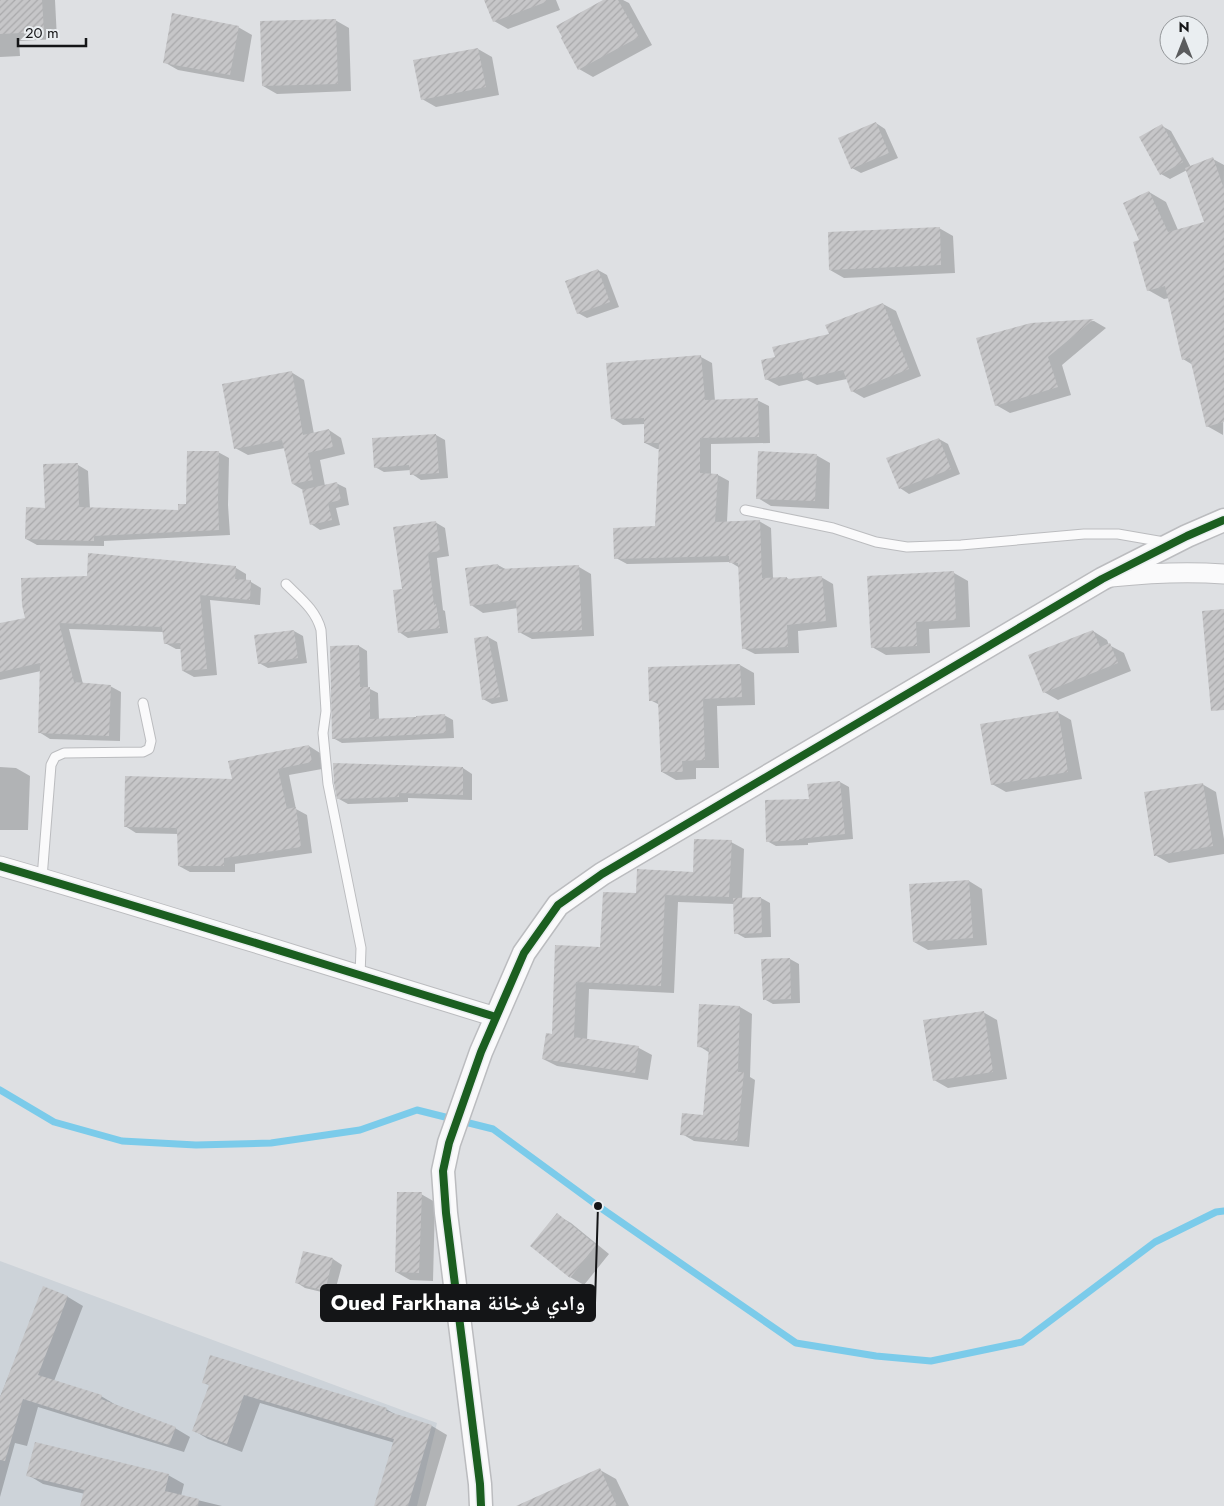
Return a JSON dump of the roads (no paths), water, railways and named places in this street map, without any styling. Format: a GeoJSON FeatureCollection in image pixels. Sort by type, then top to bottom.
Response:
{"type":"FeatureCollection","features":[{"type":"Feature","properties":{"kind":"street"},"geometry":{"type":"LineString","coordinates":[[481,1506],[480,1484],[446,1213],[443,1171],[449,1143],[481,1052],[496,1017],[524,953],[558,905],[602,874],[1102,578],[1224,520]]}},
{"type":"Feature","properties":{"kind":"street"},"geometry":{"type":"LineString","coordinates":[[1102,578],[1171,572],[1224,574]]}},
{"type":"Feature","properties":{"kind":"street"},"geometry":{"type":"LineString","coordinates":[[0,866],[496,1017]]}},
{"type":"Feature","properties":{"kind":"lane"},"geometry":{"type":"LineString","coordinates":[[745,510],[833,528],[876,542],[907,547],[961,545],[1084,534],[1118,534],[1172,544]]}},
{"type":"Feature","properties":{"kind":"lane"},"geometry":{"type":"LineString","coordinates":[[286,584],[313,610],[318,619],[326,695],[323,733],[328,784],[361,948],[360,976]]}},
{"type":"Feature","properties":{"kind":"lane"},"geometry":{"type":"LineString","coordinates":[[42,878],[51,765],[55,757],[64,753],[143,752],[149,749],[151,741],[144,703]]}},
{"type":"Feature","properties":{"kind":"waterway"},"geometry":{"type":"LineString","coordinates":[[0,1090],[54,1122],[122,1141],[196,1145],[271,1143],[360,1130],[417,1110],[493,1129],[598,1206],[796,1343],[876,1356],[931,1361],[1022,1342],[1155,1242],[1216,1212],[1224,1211]]}},
{"type":"Feature","properties":{"kind":"place","name":"Oued Farkhana وادي فرخانة"},"geometry":{"type":"Point","coordinates":[598,1206]}}]}
